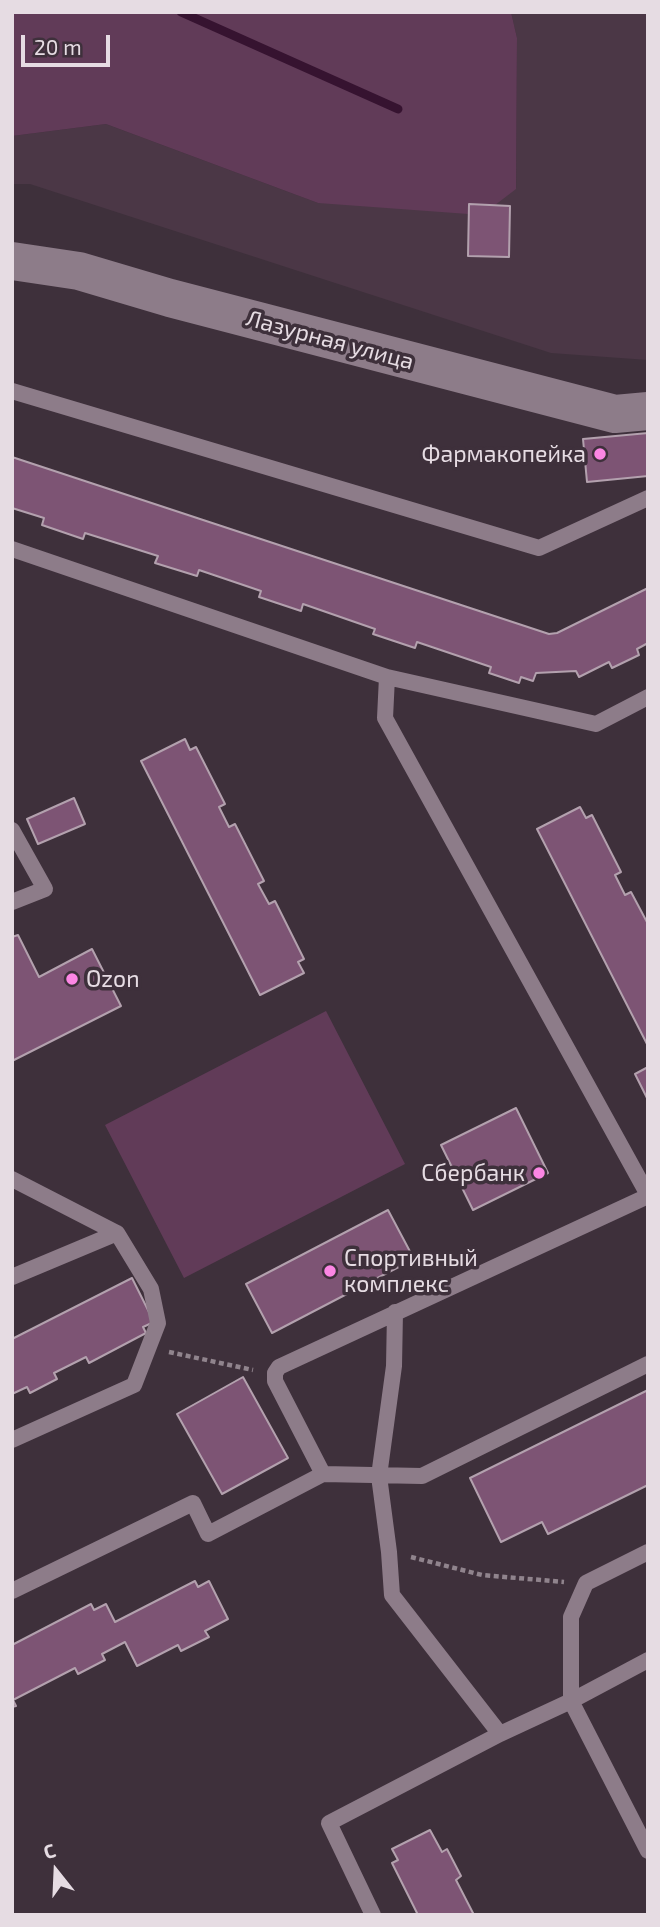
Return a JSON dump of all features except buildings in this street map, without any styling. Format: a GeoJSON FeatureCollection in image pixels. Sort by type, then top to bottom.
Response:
{"type":"FeatureCollection","features":[{"type":"Feature","properties":{"kind":"street","name":"Лазурная улица"},"geometry":{"type":"LineString","coordinates":[[12,261],[79,271],[170,298],[615,414],[648,411]]}},
{"type":"Feature","properties":{"kind":"lane"},"geometry":{"type":"LineString","coordinates":[[12,391],[539,548],[648,498]]}},
{"type":"Feature","properties":{"kind":"lane"},"geometry":{"type":"LineString","coordinates":[[12,550],[387,677],[596,724],[648,697]]}},
{"type":"Feature","properties":{"kind":"lane"},"geometry":{"type":"LineString","coordinates":[[323,1474],[275,1381],[275,1373],[279,1367],[648,1196],[385,718],[387,677]]}},
{"type":"Feature","properties":{"kind":"lane"},"geometry":{"type":"LineString","coordinates":[[12,830],[44,889],[12,902]]}},
{"type":"Feature","properties":{"kind":"lane"},"geometry":{"type":"LineString","coordinates":[[12,1179],[117,1233],[151,1289],[158,1322],[134,1385],[12,1440]]}},
{"type":"Feature","properties":{"kind":"lane"},"geometry":{"type":"LineString","coordinates":[[12,1277],[117,1233]]}},
{"type":"Feature","properties":{"kind":"lane"},"geometry":{"type":"LineString","coordinates":[[396,1312],[394,1366],[379,1476],[392,1595],[500,1734]]}},
{"type":"Feature","properties":{"kind":"lane"},"geometry":{"type":"LineString","coordinates":[[12,1591],[193,1503],[208,1534],[323,1474],[422,1476],[648,1364]]}},
{"type":"Feature","properties":{"kind":"lane"},"geometry":{"type":"LineString","coordinates":[[648,1552],[586,1583],[571,1617],[571,1701],[648,1851]]}},
{"type":"Feature","properties":{"kind":"lane"},"geometry":{"type":"LineString","coordinates":[[373,1915],[329,1823],[648,1660]]}},
{"type":"Feature","properties":{"kind":"path"},"geometry":{"type":"LineString","coordinates":[[149,1348],[275,1373]]}},
{"type":"Feature","properties":{"kind":"path"},"geometry":{"type":"LineString","coordinates":[[389,1552],[482,1575],[586,1583]]}},
{"type":"Feature","properties":{"kind":"shaded area"},"geometry":{"type":"Polygon","coordinates":[[[12,12],[511,12],[517,38],[516,189],[482,215],[318,203],[106,124],[12,136],[12,12]]]}},
{"type":"Feature","properties":{"kind":"shaded area"},"geometry":{"type":"Polygon","coordinates":[[[511,12],[648,12],[648,360],[551,353],[30,184],[12,184],[12,136],[106,124],[318,203],[516,189],[517,38],[511,12]]]}},
{"type":"Feature","properties":{"kind":"shaded area"},"geometry":{"type":"Polygon","coordinates":[[[326,1011],[405,1164],[184,1278],[105,1125],[326,1011]]]}},
{"type":"Feature","properties":{"kind":"waterway"},"geometry":{"type":"LineString","coordinates":[[181,12],[398,109]]}},
{"type":"Feature","properties":{"kind":"place","name":"Фармакопейка"},"geometry":{"type":"Point","coordinates":[600,454]}},
{"type":"Feature","properties":{"kind":"place","name":"Ozon"},"geometry":{"type":"Point","coordinates":[72,979]}},
{"type":"Feature","properties":{"kind":"place","name":"Сбербанк"},"geometry":{"type":"Point","coordinates":[539,1173]}},
{"type":"Feature","properties":{"kind":"place","name":"Спортивный комплекс"},"geometry":{"type":"Point","coordinates":[330,1271]}}]}
